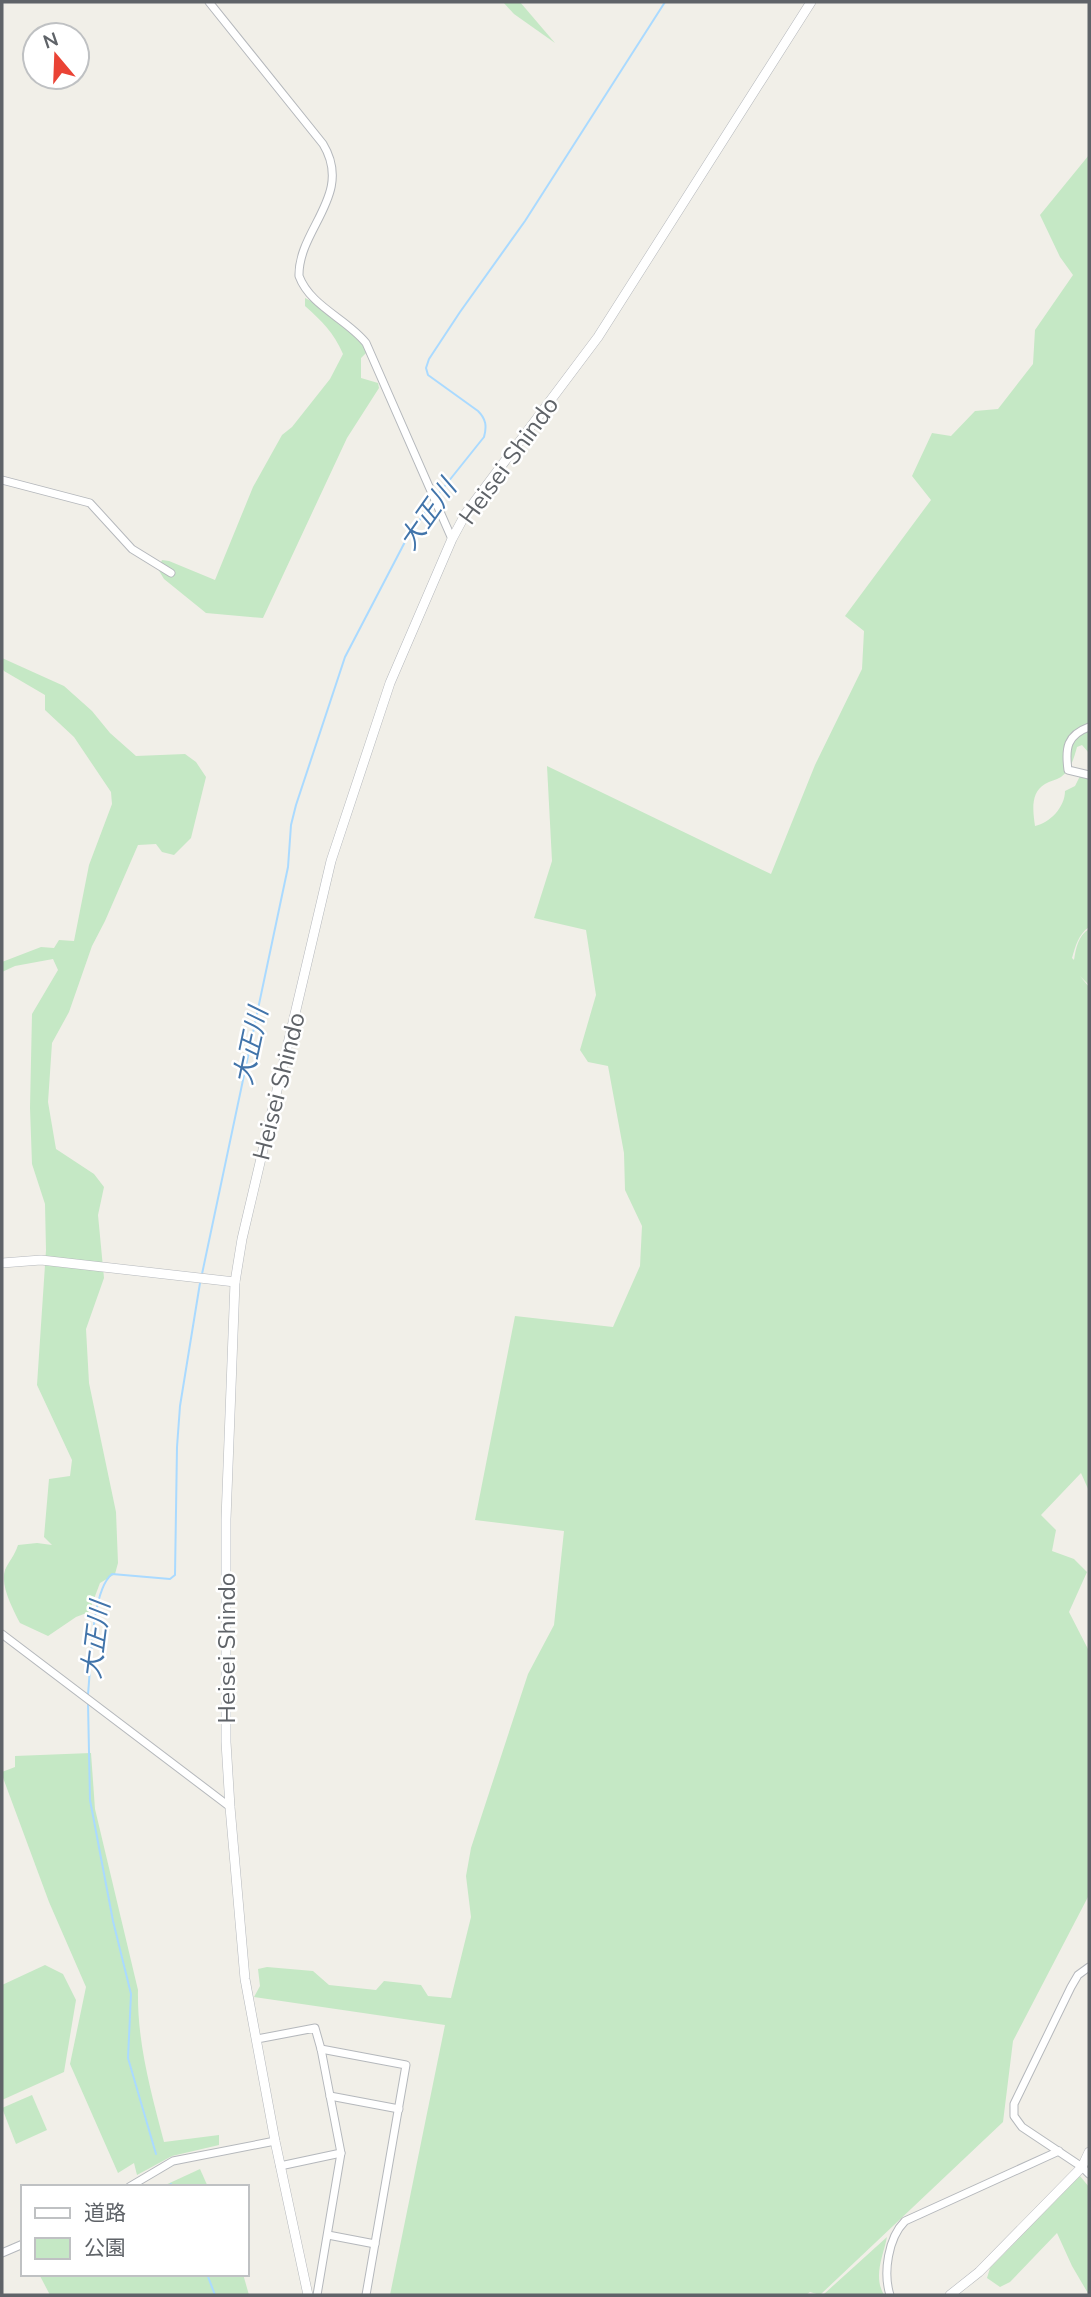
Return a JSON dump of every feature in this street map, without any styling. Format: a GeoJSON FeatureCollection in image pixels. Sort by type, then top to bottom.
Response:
{"type":"FeatureCollection","features":[{"type":"Feature","properties":{"kind":"street"},"geometry":{"type":"LineString","coordinates":[[209,2],[331,156],[334,172],[331,188],[303,255],[299,276],[309,293],[350,326],[366,344],[452,539]]}},
{"type":"Feature","properties":{"kind":"street","name":"Heisei Shindo"},"geometry":{"type":"LineString","coordinates":[[308,2295],[275,2141],[245,1979],[226,1742],[226,1519],[235,1282],[251,1200],[331,861],[390,682],[452,539],[466,513],[598,337],[811,2]]}},
{"type":"Feature","properties":{"kind":"street"},"geometry":{"type":"LineString","coordinates":[[2,480],[90,503],[132,549],[172,573]]}},
{"type":"Feature","properties":{"kind":"street"},"geometry":{"type":"LineString","coordinates":[[1089,727],[1079,731],[1070,740],[1066,762],[1068,770],[1089,775]]}},
{"type":"Feature","properties":{"kind":"street"},"geometry":{"type":"LineString","coordinates":[[2,1263],[41,1260],[235,1282]]}},
{"type":"Feature","properties":{"kind":"street"},"geometry":{"type":"LineString","coordinates":[[2,1634],[230,1807]]}},
{"type":"Feature","properties":{"kind":"street"},"geometry":{"type":"LineString","coordinates":[[1086,2170],[1022,2127],[1014,2116],[1014,2104],[1071,1987],[1078,1975],[1089,1967]]}},
{"type":"Feature","properties":{"kind":"street"},"geometry":{"type":"LineString","coordinates":[[257,2039],[316,2028],[321,2049],[341,2153],[317,2295]]}},
{"type":"Feature","properties":{"kind":"street"},"geometry":{"type":"LineString","coordinates":[[321,2049],[406,2065],[366,2295]]}},
{"type":"Feature","properties":{"kind":"street"},"geometry":{"type":"LineString","coordinates":[[330,2096],[399,2109]]}},
{"type":"Feature","properties":{"kind":"street"},"geometry":{"type":"LineString","coordinates":[[132,2185],[173,2161],[275,2141]]}},
{"type":"Feature","properties":{"kind":"street"},"geometry":{"type":"LineString","coordinates":[[890,2295],[886,2283],[887,2265],[899,2227],[905,2221],[1059,2151]]}},
{"type":"Feature","properties":{"kind":"street"},"geometry":{"type":"LineString","coordinates":[[950,2295],[979,2272],[1086,2170],[1089,2152]]}},
{"type":"Feature","properties":{"kind":"street"},"geometry":{"type":"LineString","coordinates":[[280,2166],[341,2153]]}},
{"type":"Feature","properties":{"kind":"street"},"geometry":{"type":"LineString","coordinates":[[328,2235],[375,2244]]}},
{"type":"Feature","properties":{"kind":"street"},"geometry":{"type":"LineString","coordinates":[[2,2253],[21,2245]]}},
{"type":"Feature","properties":{"kind":"green space"},"geometry":{"type":"Polygon","coordinates":[[[503,2],[520,2],[555,43],[514,14],[503,2]]]}},
{"type":"Feature","properties":{"kind":"green space"},"geometry":{"type":"Polygon","coordinates":[[[1089,155],[1089,753],[1082,745],[1077,747],[1067,771],[1037,792],[1033,808],[1035,826],[1046,822],[1056,813],[1065,791],[1075,786],[1080,776],[1089,779],[1089,927],[1080,937],[1072,958],[1074,960],[1080,939],[1089,929],[1089,985],[1080,976],[1089,987],[1089,1491],[1081,1473],[1041,1515],[1056,1530],[1052,1551],[1074,1559],[1087,1572],[1069,1612],[1089,1651],[1089,1895],[1013,2041],[1003,2122],[820,2295],[810,2292],[806,2295],[390,2295],[445,2025],[254,1997],[260,1986],[258,1969],[267,1967],[313,1971],[329,1985],[376,1990],[384,1981],[421,1985],[428,1996],[451,1998],[471,1917],[466,1876],[471,1848],[528,1674],[554,1625],[564,1531],[475,1520],[515,1316],[613,1327],[640,1266],[642,1226],[625,1190],[624,1153],[608,1066],[588,1062],[580,1050],[596,995],[586,930],[534,918],[552,861],[547,766],[771,874],[815,765],[862,669],[864,631],[845,616],[931,500],[912,476],[932,433],[951,436],[975,411],[998,409],[1033,364],[1035,330],[1073,275],[1060,257],[1040,215],[1089,155]]]}},
{"type":"Feature","properties":{"kind":"green space"},"geometry":{"type":"Polygon","coordinates":[[[305,298],[331,314],[355,336],[367,352],[361,358],[361,378],[378,383],[379,388],[347,438],[263,618],[206,613],[164,579],[158,569],[162,560],[169,561],[215,580],[253,487],[282,435],[292,427],[330,379],[343,354],[327,328],[305,306],[305,298]]]}},
{"type":"Feature","properties":{"kind":"green space"},"geometry":{"type":"Polygon","coordinates":[[[2,658],[64,686],[136,756],[185,754],[196,762],[206,777],[191,838],[174,855],[162,852],[156,844],[138,845],[92,946],[69,1012],[52,1043],[48,1102],[56,1149],[94,1174],[104,1187],[98,1215],[104,1278],[86,1329],[89,1383],[116,1512],[118,1563],[115,1574],[100,1583],[89,1612],[76,1617],[48,1636],[20,1623],[8,1597],[4,1576],[18,1545],[52,1545],[44,1537],[49,1479],[70,1476],[72,1460],[37,1385],[46,1250],[45,1204],[32,1164],[32,1014],[58,970],[53,959],[15,966],[2,972],[2,962],[41,947],[54,948],[59,940],[74,941],[89,865],[112,804],[111,792],[74,737],[45,710],[45,695],[4,671],[2,658]]]}},
{"type":"Feature","properties":{"kind":"green space"},"geometry":{"type":"Polygon","coordinates":[[[91,1753],[95,1809],[138,1990],[142,2048],[164,2142],[219,2135],[219,2145],[172,2156],[137,2175],[134,2163],[118,2173],[70,2064],[86,1987],[49,1902],[2,1775],[2,1772],[15,1767],[15,1756],[91,1753]]]}},
{"type":"Feature","properties":{"kind":"green space"},"geometry":{"type":"Polygon","coordinates":[[[45,1965],[63,1974],[76,2000],[64,2072],[2,2100],[2,1985],[45,1965]]]}},
{"type":"Feature","properties":{"kind":"green space"},"geometry":{"type":"Polygon","coordinates":[[[32,2095],[47,2130],[16,2144],[2,2108],[32,2095]]]}},
{"type":"Feature","properties":{"kind":"green space"},"geometry":{"type":"Polygon","coordinates":[[[200,2169],[207,2185],[165,2185],[200,2169]]]}},
{"type":"Feature","properties":{"kind":"green space"},"geometry":{"type":"Polygon","coordinates":[[[1080,2176],[1089,2187],[1089,2295],[1057,2233],[1010,2282],[1000,2287],[987,2278],[990,2268],[1080,2176]]]}},
{"type":"Feature","properties":{"kind":"green space"},"geometry":{"type":"Polygon","coordinates":[[[887,2237],[879,2274],[884,2295],[824,2294],[887,2237]]]}},
{"type":"Feature","properties":{"kind":"green space"},"geometry":{"type":"Polygon","coordinates":[[[40,2276],[244,2276],[249,2295],[50,2295],[40,2276]]]}},
{"type":"Feature","properties":{"kind":"waterway","name":"大正川"},"geometry":{"type":"LineString","coordinates":[[436,497],[484,437],[486,426],[478,411],[428,375],[426,368],[429,359],[525,221],[665,2]]}},
{"type":"Feature","properties":{"kind":"waterway","name":"大正川"},"geometry":{"type":"LineString","coordinates":[[202,1274],[288,867],[291,825],[296,805],[345,657],[407,538],[433,501]]}},
{"type":"Feature","properties":{"kind":"waterway","name":"大正川"},"geometry":{"type":"LineString","coordinates":[[88,1694],[96,1612],[105,1583],[112,1574],[170,1579],[175,1575],[180,1406],[200,1283]]}},
{"type":"Feature","properties":{"kind":"waterway","name":"大正川"},"geometry":{"type":"LineString","coordinates":[[88,1703],[90,1800],[113,1921],[131,1994],[128,2058],[156,2154]]}},
{"type":"Feature","properties":{"kind":"waterway","name":"大正川"},"geometry":{"type":"LineString","coordinates":[[208,2276],[215,2295]]}}]}
